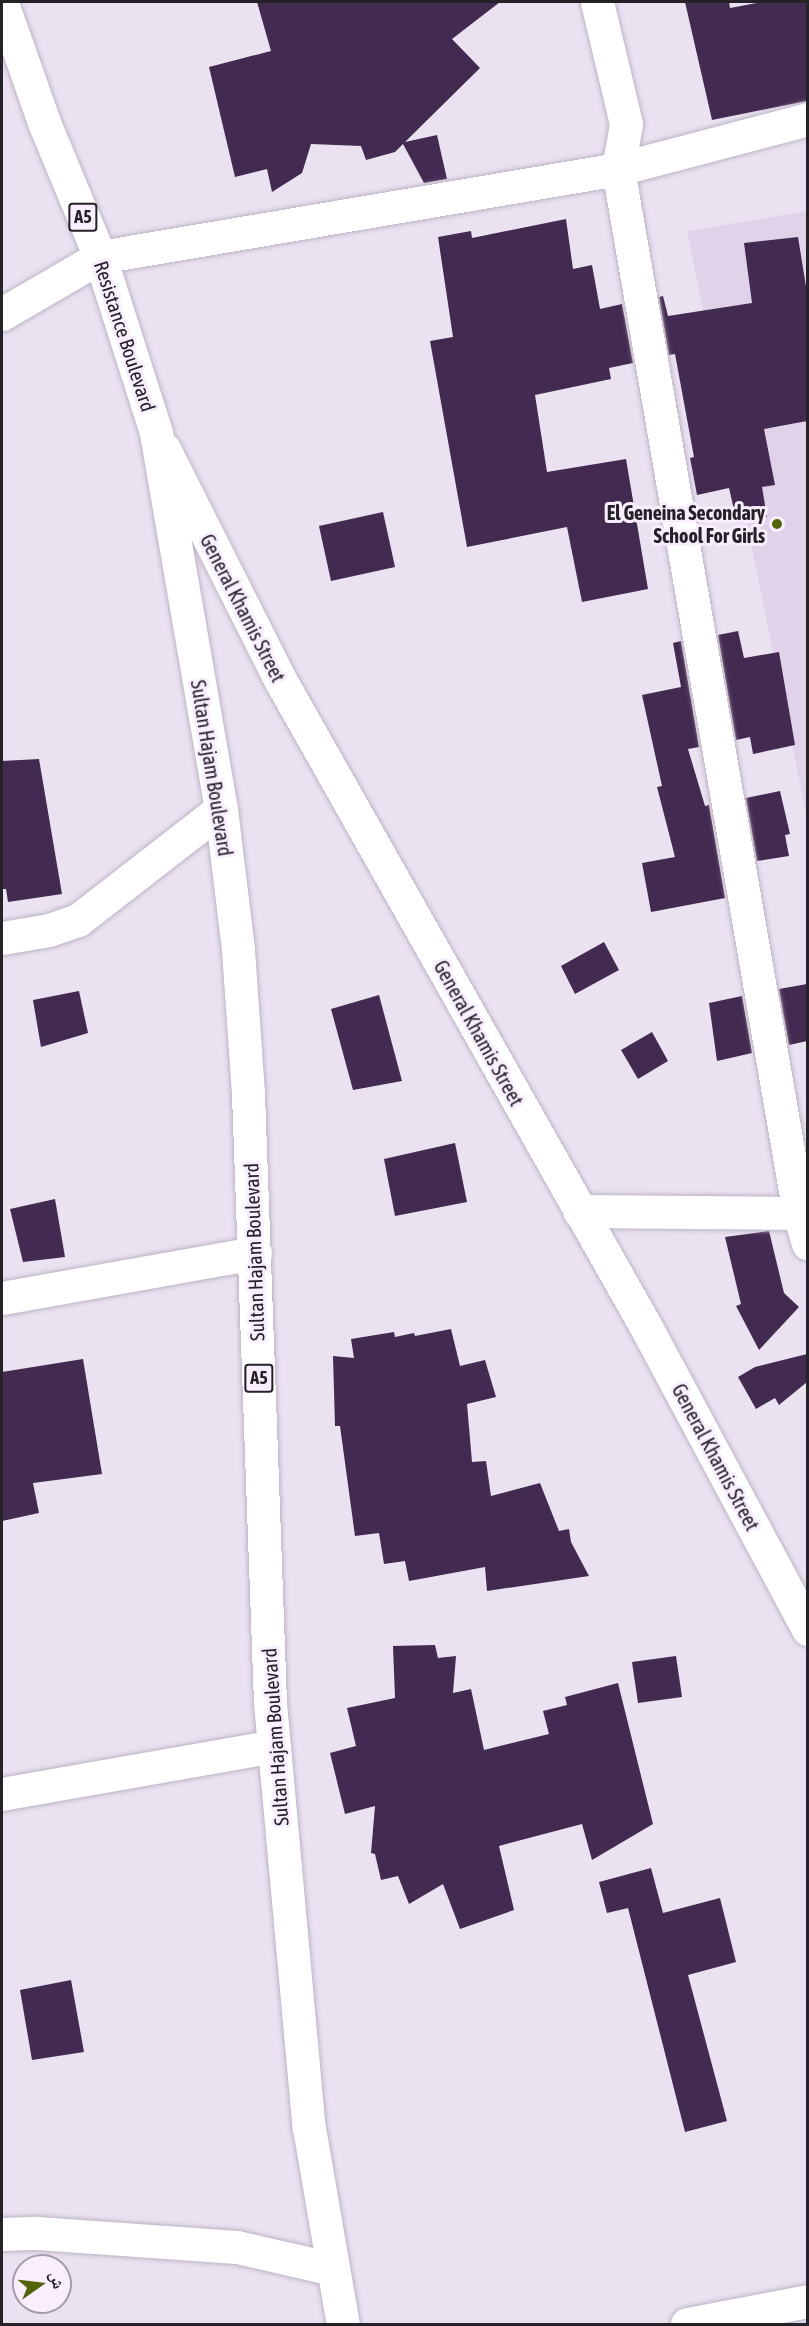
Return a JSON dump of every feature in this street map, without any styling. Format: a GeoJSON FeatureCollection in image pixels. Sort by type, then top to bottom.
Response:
{"type":"FeatureCollection","features":[{"type":"Feature","properties":{"kind":"main road"},"geometry":{"type":"LineString","coordinates":[[579,1211],[805,1224],[618,169],[626,124],[597,2]]}},
{"type":"Feature","properties":{"kind":"main road","name":"Resistance Boulevard"},"geometry":{"type":"LineString","coordinates":[[2,3],[45,125],[100,257],[156,433]]}},
{"type":"Feature","properties":{"kind":"main road"},"geometry":{"type":"LineString","coordinates":[[2,314],[100,257],[618,169],[807,119]]}},
{"type":"Feature","properties":{"kind":"main road","name":"Sultan Hajam Boulevard"},"geometry":{"type":"LineString","coordinates":[[156,433],[221,809],[238,950],[255,1253],[274,1746],[309,2128],[343,2325]]}},
{"type":"Feature","properties":{"kind":"main road","name":"General Khamis Street"},"geometry":{"type":"LineString","coordinates":[[156,433],[226,581],[652,1338],[807,1629]]}},
{"type":"Feature","properties":{"kind":"main road"},"geometry":{"type":"LineString","coordinates":[[2,938],[49,930],[78,920],[221,809]]}},
{"type":"Feature","properties":{"kind":"main road"},"geometry":{"type":"LineString","coordinates":[[2,1298],[255,1253]]}},
{"type":"Feature","properties":{"kind":"main road"},"geometry":{"type":"LineString","coordinates":[[2,1794],[274,1746]]}},
{"type":"Feature","properties":{"kind":"main road"},"geometry":{"type":"LineString","coordinates":[[2,2234],[48,2233],[237,2247],[333,2269]]}},
{"type":"Feature","properties":{"kind":"main road"},"geometry":{"type":"LineString","coordinates":[[687,2325],[807,2301]]}},
{"type":"Feature","properties":{"kind":"shaded area","name":"El Geneina Secondary School For Girls"},"geometry":{"type":"Polygon","coordinates":[[[807,211],[807,817],[687,231],[807,211]]]}},
{"type":"Feature","properties":{"kind":"building"},"geometry":{"type":"Polygon","coordinates":[[[257,2],[500,2],[452,39],[480,68],[405,142],[437,135],[447,179],[424,183],[403,144],[395,152],[366,160],[361,146],[311,144],[302,173],[272,192],[267,169],[235,177],[209,67],[271,51],[257,2]]]}},
{"type":"Feature","properties":{"kind":"building"},"geometry":{"type":"Polygon","coordinates":[[[685,2],[729,2],[730,8],[762,2],[807,2],[807,101],[712,120],[685,2]]]}},
{"type":"Feature","properties":{"kind":"building"},"geometry":{"type":"Polygon","coordinates":[[[566,219],[573,269],[592,265],[600,309],[622,304],[633,363],[609,368],[611,379],[535,395],[547,472],[626,459],[648,589],[582,602],[567,527],[467,547],[430,341],[453,337],[438,237],[471,231],[472,238],[566,219]]]}},
{"type":"Feature","properties":{"kind":"building"},"geometry":{"type":"Polygon","coordinates":[[[798,237],[807,293],[807,421],[764,429],[775,485],[762,487],[767,517],[737,523],[729,488],[697,495],[690,458],[694,457],[675,354],[669,355],[659,297],[663,296],[668,316],[752,303],[744,243],[798,237]]]}},
{"type":"Feature","properties":{"kind":"building"},"geometry":{"type":"Polygon","coordinates":[[[383,512],[395,567],[331,581],[319,526],[383,512]]]}},
{"type":"Feature","properties":{"kind":"building"},"geometry":{"type":"Polygon","coordinates":[[[738,631],[744,658],[779,652],[795,745],[753,754],[750,737],[736,740],[718,635],[738,631]]]}},
{"type":"Feature","properties":{"kind":"building"},"geometry":{"type":"Polygon","coordinates":[[[681,641],[699,747],[688,749],[705,806],[709,805],[725,898],[651,912],[642,863],[675,857],[657,787],[662,786],[642,695],[681,687],[673,643],[681,641]]]}},
{"type":"Feature","properties":{"kind":"building"},"geometry":{"type":"Polygon","coordinates":[[[39,759],[62,894],[8,902],[6,889],[2,889],[2,761],[39,759]]]}},
{"type":"Feature","properties":{"kind":"building"},"geometry":{"type":"Polygon","coordinates":[[[780,791],[790,834],[785,835],[789,856],[757,861],[746,798],[780,791]]]}},
{"type":"Feature","properties":{"kind":"building"},"geometry":{"type":"Polygon","coordinates":[[[604,942],[619,970],[575,994],[561,966],[604,942]]]}},
{"type":"Feature","properties":{"kind":"building"},"geometry":{"type":"Polygon","coordinates":[[[807,984],[807,1041],[789,1045],[779,989],[807,984]]]}},
{"type":"Feature","properties":{"kind":"building"},"geometry":{"type":"Polygon","coordinates":[[[79,991],[88,1033],[41,1047],[33,1000],[79,991]]]}},
{"type":"Feature","properties":{"kind":"building"},"geometry":{"type":"Polygon","coordinates":[[[379,995],[402,1081],[353,1090],[331,1009],[379,995]]]}},
{"type":"Feature","properties":{"kind":"building"},"geometry":{"type":"Polygon","coordinates":[[[742,996],[752,1053],[717,1061],[709,1003],[742,996]]]}},
{"type":"Feature","properties":{"kind":"building"},"geometry":{"type":"Polygon","coordinates":[[[652,1032],[668,1061],[638,1079],[621,1050],[652,1032]]]}},
{"type":"Feature","properties":{"kind":"building"},"geometry":{"type":"Polygon","coordinates":[[[455,1143],[467,1202],[395,1216],[384,1159],[455,1143]]]}},
{"type":"Feature","properties":{"kind":"building"},"geometry":{"type":"Polygon","coordinates":[[[55,1199],[65,1257],[23,1262],[10,1209],[55,1199]]]}},
{"type":"Feature","properties":{"kind":"building"},"geometry":{"type":"Polygon","coordinates":[[[769,1231],[784,1293],[799,1307],[759,1350],[736,1306],[741,1304],[725,1237],[769,1231]]]}},
{"type":"Feature","properties":{"kind":"building"},"geometry":{"type":"Polygon","coordinates":[[[451,1329],[460,1366],[485,1360],[496,1397],[467,1404],[472,1462],[486,1461],[491,1496],[540,1483],[559,1531],[569,1529],[571,1542],[589,1576],[487,1591],[485,1567],[409,1581],[405,1561],[384,1564],[379,1533],[355,1536],[340,1426],[335,1426],[333,1356],[354,1358],[351,1339],[394,1332],[395,1337],[414,1333],[415,1336],[451,1329]]]}},
{"type":"Feature","properties":{"kind":"building"},"geometry":{"type":"Polygon","coordinates":[[[807,1354],[807,1382],[779,1405],[775,1398],[756,1409],[738,1377],[755,1367],[807,1354]]]}},
{"type":"Feature","properties":{"kind":"building"},"geometry":{"type":"Polygon","coordinates":[[[83,1359],[102,1474],[33,1483],[39,1513],[2,1521],[2,1372],[83,1359]]]}},
{"type":"Feature","properties":{"kind":"building"},"geometry":{"type":"Polygon","coordinates":[[[435,1645],[438,1658],[456,1656],[453,1693],[471,1689],[484,1750],[549,1734],[543,1711],[567,1705],[565,1697],[618,1683],[653,1824],[592,1860],[582,1824],[499,1846],[514,1910],[460,1929],[443,1884],[409,1904],[398,1876],[381,1880],[375,1854],[371,1853],[375,1806],[345,1814],[330,1753],[356,1746],[347,1708],[395,1698],[393,1646],[435,1645]]]}},
{"type":"Feature","properties":{"kind":"building"},"geometry":{"type":"Polygon","coordinates":[[[676,1656],[682,1697],[638,1703],[632,1662],[676,1656]]]}},
{"type":"Feature","properties":{"kind":"building"},"geometry":{"type":"Polygon","coordinates":[[[651,1868],[663,1913],[720,1898],[736,1962],[688,1975],[727,2121],[685,2132],[628,1908],[607,1913],[599,1882],[651,1868]]]}},
{"type":"Feature","properties":{"kind":"building"},"geometry":{"type":"Polygon","coordinates":[[[71,1980],[84,2052],[32,2060],[20,1990],[71,1980]]]}},
{"type":"Feature","properties":{"kind":"place","name":"El Geneina Secondary School For Girls"},"geometry":{"type":"Point","coordinates":[777,524]}}]}
